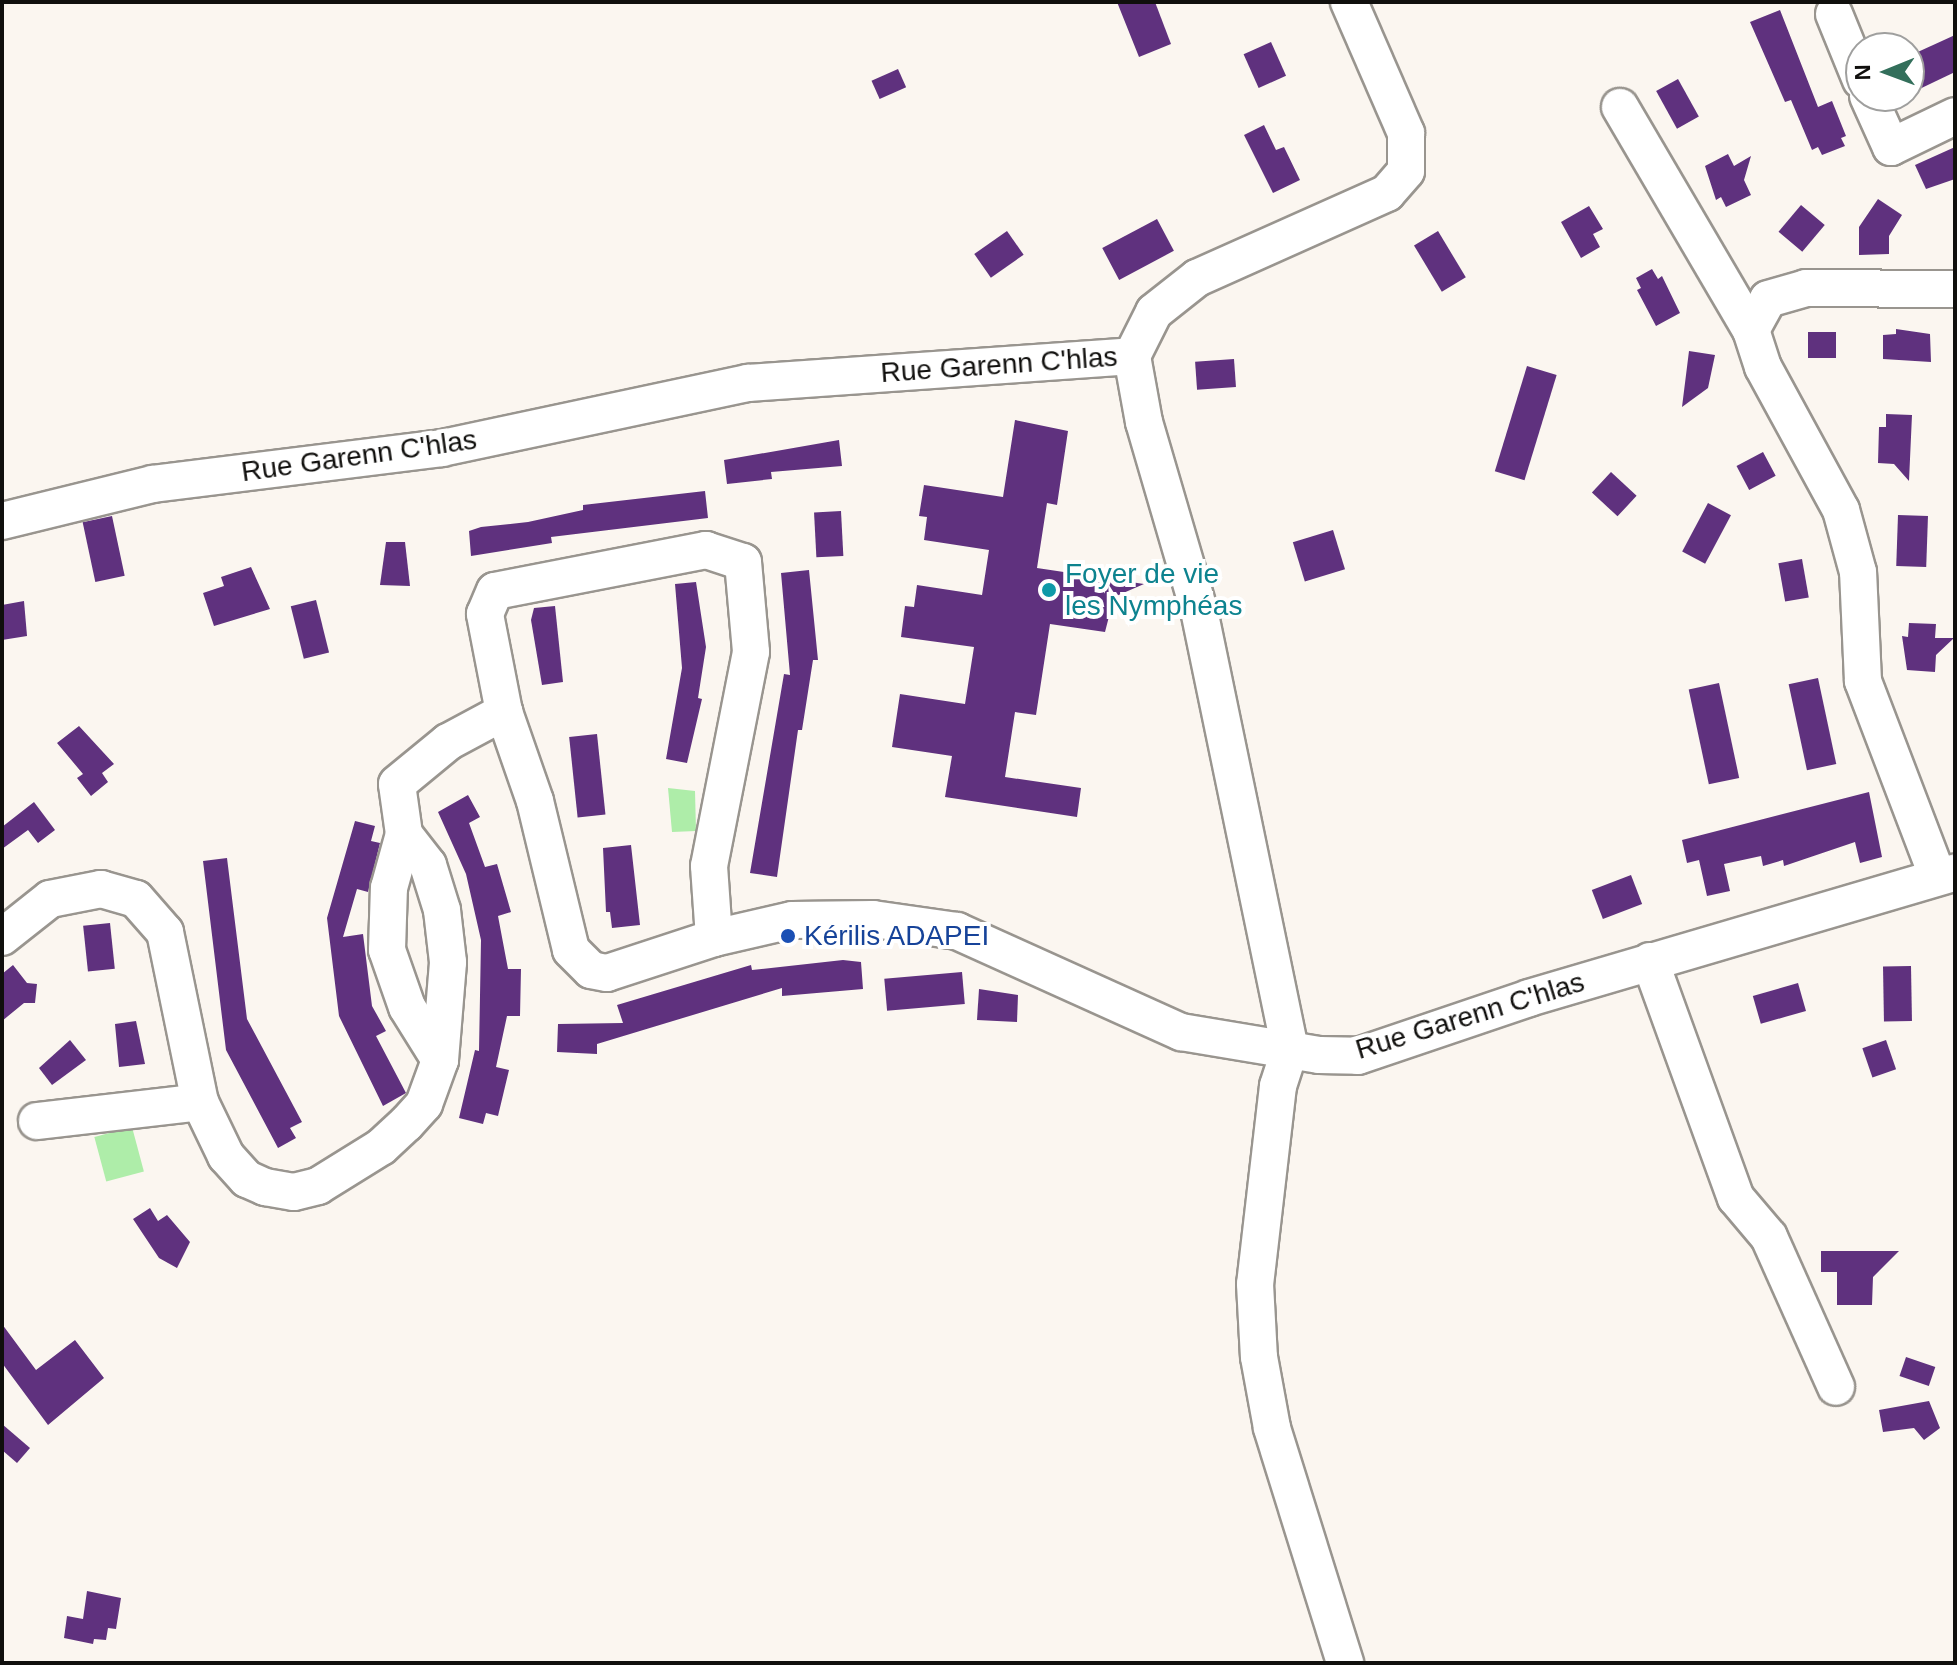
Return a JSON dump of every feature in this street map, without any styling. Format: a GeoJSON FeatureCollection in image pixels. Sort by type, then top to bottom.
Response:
{"type":"FeatureCollection","features":[{"type":"Feature","properties":{"kind":"street"},"geometry":{"type":"LineString","coordinates":[[1132,356],[1154,312],[1197,278],[1387,193],[1406,171],[1406,133],[1349,2]]}},
{"type":"Feature","properties":{"kind":"street"},"geometry":{"type":"LineString","coordinates":[[1834,14],[1845,41]]}},
{"type":"Feature","properties":{"kind":"street"},"geometry":{"type":"LineString","coordinates":[[1620,107],[1751,330],[1763,367],[1841,510],[1858,572],[1863,681],[1946,874]]}},
{"type":"Feature","properties":{"kind":"street"},"geometry":{"type":"LineString","coordinates":[[1875,112],[1891,147],[1955,116]]}},
{"type":"Feature","properties":{"kind":"street"},"geometry":{"type":"LineString","coordinates":[[1751,330],[1768,299],[1806,288],[1955,289]]}},
{"type":"Feature","properties":{"kind":"street","name":"Rue Garenn C'hlas"},"geometry":{"type":"LineString","coordinates":[[2,521],[153,484],[442,448],[748,383],[1132,356],[1144,422],[1199,610],[1290,1049],[1358,1056],[1650,961],[1946,874]]}},
{"type":"Feature","properties":{"kind":"street"},"geometry":{"type":"LineString","coordinates":[[714,938],[709,866],[751,652],[743,562],[706,550],[495,591],[485,614],[504,712],[535,801],[571,950],[591,970],[607,973],[714,938],[792,920],[873,919],[957,931],[1181,1032],[1243,1039],[1290,1049],[1278,1086],[1255,1284],[1259,1357],[1272,1428],[1345,1663]]}},
{"type":"Feature","properties":{"kind":"street"},"geometry":{"type":"LineString","coordinates":[[440,1060],[407,1007],[387,950],[389,888],[404,834],[397,784],[448,742],[504,712]]}},
{"type":"Feature","properties":{"kind":"street"},"geometry":{"type":"LineString","coordinates":[[2,937],[50,899],[101,889],[136,899],[165,932],[200,1102],[226,1156],[247,1179],[294,1192],[318,1186],[381,1147],[424,1104],[440,1060],[448,962],[442,910],[428,865],[404,834]]}},
{"type":"Feature","properties":{"kind":"street"},"geometry":{"type":"LineString","coordinates":[[1650,961],[1736,1198],[1769,1237],[1836,1387]]}},
{"type":"Feature","properties":{"kind":"street"},"geometry":{"type":"LineString","coordinates":[[1243,1039],[1265,1002],[1275,972]]}},
{"type":"Feature","properties":{"kind":"street"},"geometry":{"type":"LineString","coordinates":[[37,1121],[200,1102]]}},
{"type":"Feature","properties":{"kind":"green space"},"geometry":{"type":"Polygon","coordinates":[[[668,788],[695,791],[696,831],[672,832],[668,788]]]}},
{"type":"Feature","properties":{"kind":"green space"},"geometry":{"type":"Polygon","coordinates":[[[132,1127],[144,1171],[106,1182],[94,1137],[132,1127]]]}},
{"type":"Feature","properties":{"kind":"building"},"geometry":{"type":"Polygon","coordinates":[[[1117,2],[1155,2],[1171,44],[1139,57],[1117,2]]]}},
{"type":"Feature","properties":{"kind":"building"},"geometry":{"type":"Polygon","coordinates":[[[1780,10],[1818,107],[1832,101],[1846,136],[1841,138],[1845,146],[1822,155],[1818,147],[1812,150],[1791,100],[1785,102],[1750,22],[1780,10]]]}},
{"type":"Feature","properties":{"kind":"building"},"geometry":{"type":"Polygon","coordinates":[[[1955,35],[1955,72],[1925,86],[1925,49],[1955,35]]]}},
{"type":"Feature","properties":{"kind":"building"},"geometry":{"type":"Polygon","coordinates":[[[1271,42],[1286,76],[1259,88],[1244,54],[1271,42]]]}},
{"type":"Feature","properties":{"kind":"building"},"geometry":{"type":"Polygon","coordinates":[[[898,69],[906,87],[880,99],[872,81],[898,69]]]}},
{"type":"Feature","properties":{"kind":"building"},"geometry":{"type":"Polygon","coordinates":[[[1678,79],[1699,117],[1677,129],[1656,91],[1678,79]]]}},
{"type":"Feature","properties":{"kind":"building"},"geometry":{"type":"Polygon","coordinates":[[[1264,125],[1276,150],[1284,147],[1300,180],[1273,193],[1244,135],[1264,125]]]}},
{"type":"Feature","properties":{"kind":"building"},"geometry":{"type":"Polygon","coordinates":[[[1955,147],[1955,179],[1926,189],[1915,165],[1955,147]]]}},
{"type":"Feature","properties":{"kind":"building"},"geometry":{"type":"Polygon","coordinates":[[[1728,154],[1734,166],[1751,156],[1744,180],[1751,195],[1726,207],[1721,197],[1716,200],[1705,166],[1728,154]]]}},
{"type":"Feature","properties":{"kind":"building"},"geometry":{"type":"Polygon","coordinates":[[[1878,199],[1902,215],[1889,236],[1889,254],[1859,255],[1859,227],[1878,199]]]}},
{"type":"Feature","properties":{"kind":"building"},"geometry":{"type":"Polygon","coordinates":[[[1801,205],[1825,225],[1802,252],[1779,232],[1801,205]]]}},
{"type":"Feature","properties":{"kind":"building"},"geometry":{"type":"Polygon","coordinates":[[[1589,206],[1603,229],[1593,234],[1600,247],[1581,258],[1561,222],[1589,206]]]}},
{"type":"Feature","properties":{"kind":"building"},"geometry":{"type":"Polygon","coordinates":[[[1157,219],[1174,251],[1119,280],[1102,248],[1157,219]]]}},
{"type":"Feature","properties":{"kind":"building"},"geometry":{"type":"Polygon","coordinates":[[[1007,231],[1024,255],[991,278],[974,254],[1007,231]]]}},
{"type":"Feature","properties":{"kind":"building"},"geometry":{"type":"Polygon","coordinates":[[[1438,231],[1466,277],[1442,292],[1414,245],[1438,231]]]}},
{"type":"Feature","properties":{"kind":"building"},"geometry":{"type":"Polygon","coordinates":[[[1652,269],[1658,279],[1662,276],[1680,313],[1656,326],[1637,290],[1641,288],[1636,278],[1652,269]]]}},
{"type":"Feature","properties":{"kind":"building"},"geometry":{"type":"Polygon","coordinates":[[[1896,329],[1930,334],[1931,362],[1883,359],[1883,335],[1896,334],[1896,329]]]}},
{"type":"Feature","properties":{"kind":"building"},"geometry":{"type":"Polygon","coordinates":[[[1808,332],[1836,332],[1836,358],[1808,358],[1808,332]]]}},
{"type":"Feature","properties":{"kind":"building"},"geometry":{"type":"Polygon","coordinates":[[[1689,351],[1715,355],[1708,388],[1682,407],[1689,351]]]}},
{"type":"Feature","properties":{"kind":"building"},"geometry":{"type":"Polygon","coordinates":[[[1234,359],[1236,387],[1197,390],[1195,362],[1234,359]]]}},
{"type":"Feature","properties":{"kind":"building"},"geometry":{"type":"Polygon","coordinates":[[[1527,366],[1557,375],[1524,480],[1495,471],[1527,366]]]}},
{"type":"Feature","properties":{"kind":"building"},"geometry":{"type":"Polygon","coordinates":[[[1886,414],[1912,415],[1909,481],[1894,464],[1878,463],[1879,427],[1886,427],[1886,414]]]}},
{"type":"Feature","properties":{"kind":"building","name":"Foyer de vie les Nymphéas"},"geometry":{"type":"Polygon","coordinates":[[[1015,420],[1068,431],[1057,505],[1047,503],[1037,568],[1144,584],[1114,597],[1105,632],[1050,624],[1036,715],[1015,712],[1005,777],[1081,788],[1077,817],[945,797],[952,756],[892,747],[900,694],[965,704],[974,647],[901,637],[905,606],[914,607],[917,585],[982,595],[989,550],[924,540],[927,517],[919,516],[924,485],[1003,497],[1015,420]]]}},
{"type":"Feature","properties":{"kind":"building"},"geometry":{"type":"Polygon","coordinates":[[[839,440],[842,466],[771,472],[772,479],[727,484],[724,460],[839,440]]]}},
{"type":"Feature","properties":{"kind":"building"},"geometry":{"type":"Polygon","coordinates":[[[1763,452],[1776,476],[1749,490],[1737,466],[1763,452]]]}},
{"type":"Feature","properties":{"kind":"building"},"geometry":{"type":"Polygon","coordinates":[[[1611,472],[1637,496],[1618,516],[1592,492],[1611,472]]]}},
{"type":"Feature","properties":{"kind":"building"},"geometry":{"type":"Polygon","coordinates":[[[705,491],[708,518],[551,537],[552,543],[471,556],[469,531],[481,527],[528,522],[583,510],[583,505],[705,491]]]}},
{"type":"Feature","properties":{"kind":"building"},"geometry":{"type":"Polygon","coordinates":[[[1708,503],[1731,515],[1705,564],[1682,552],[1708,503]]]}},
{"type":"Feature","properties":{"kind":"building"},"geometry":{"type":"Polygon","coordinates":[[[841,511],[843,556],[816,557],[814,512],[841,511]]]}},
{"type":"Feature","properties":{"kind":"building"},"geometry":{"type":"Polygon","coordinates":[[[1898,515],[1928,516],[1926,567],[1896,566],[1898,515]]]}},
{"type":"Feature","properties":{"kind":"building"},"geometry":{"type":"Polygon","coordinates":[[[112,516],[125,576],[95,582],[83,522],[112,516]]]}},
{"type":"Feature","properties":{"kind":"building"},"geometry":{"type":"Polygon","coordinates":[[[1333,530],[1345,569],[1305,581],[1293,542],[1333,530]]]}},
{"type":"Feature","properties":{"kind":"building"},"geometry":{"type":"Polygon","coordinates":[[[386,542],[405,542],[410,586],[380,585],[386,542]]]}},
{"type":"Feature","properties":{"kind":"building"},"geometry":{"type":"Polygon","coordinates":[[[1802,559],[1809,597],[1785,602],[1778,563],[1802,559]]]}},
{"type":"Feature","properties":{"kind":"building"},"geometry":{"type":"Polygon","coordinates":[[[251,567],[270,609],[214,626],[203,593],[224,586],[221,577],[251,567]]]}},
{"type":"Feature","properties":{"kind":"building"},"geometry":{"type":"Polygon","coordinates":[[[809,570],[818,660],[813,660],[802,730],[798,730],[777,877],[750,873],[784,674],[790,675],[781,573],[809,570]]]}},
{"type":"Feature","properties":{"kind":"building"},"geometry":{"type":"Polygon","coordinates":[[[696,582],[706,647],[698,698],[702,699],[687,763],[666,759],[682,668],[675,584],[696,582]]]}},
{"type":"Feature","properties":{"kind":"building"},"geometry":{"type":"Polygon","coordinates":[[[316,600],[329,652],[304,659],[291,606],[316,600]]]}},
{"type":"Feature","properties":{"kind":"building"},"geometry":{"type":"Polygon","coordinates":[[[24,601],[27,636],[2,640],[2,605],[24,601]]]}},
{"type":"Feature","properties":{"kind":"building"},"geometry":{"type":"Polygon","coordinates":[[[555,606],[563,682],[542,685],[531,620],[534,608],[555,606]]]}},
{"type":"Feature","properties":{"kind":"building"},"geometry":{"type":"Polygon","coordinates":[[[1909,623],[1936,624],[1935,638],[1954,638],[1936,655],[1935,672],[1907,670],[1902,636],[1908,637],[1909,623]]]}},
{"type":"Feature","properties":{"kind":"building"},"geometry":{"type":"Polygon","coordinates":[[[1818,678],[1836,764],[1807,770],[1789,684],[1818,678]]]}},
{"type":"Feature","properties":{"kind":"building"},"geometry":{"type":"Polygon","coordinates":[[[1719,683],[1739,778],[1709,784],[1689,689],[1719,683]]]}},
{"type":"Feature","properties":{"kind":"building"},"geometry":{"type":"Polygon","coordinates":[[[79,726],[114,764],[102,773],[108,782],[91,796],[77,778],[83,774],[57,743],[79,726]]]}},
{"type":"Feature","properties":{"kind":"building"},"geometry":{"type":"Polygon","coordinates":[[[597,734],[605,815],[578,817],[569,737],[597,734]]]}},
{"type":"Feature","properties":{"kind":"building"},"geometry":{"type":"Polygon","coordinates":[[[1869,792],[1882,857],[1860,863],[1855,842],[1784,866],[1783,860],[1763,866],[1761,856],[1724,864],[1730,891],[1707,896],[1699,860],[1687,863],[1682,840],[1869,792]]]}},
{"type":"Feature","properties":{"kind":"building"},"geometry":{"type":"Polygon","coordinates":[[[468,795],[480,817],[469,823],[485,867],[497,864],[511,912],[498,916],[508,969],[521,969],[520,1016],[507,1016],[496,1067],[509,1070],[498,1116],[486,1113],[483,1124],[459,1118],[475,1050],[479,1051],[481,940],[466,874],[438,812],[468,795]]]}},
{"type":"Feature","properties":{"kind":"building"},"geometry":{"type":"Polygon","coordinates":[[[34,802],[55,830],[38,843],[28,830],[2,849],[2,827],[34,802]]]}},
{"type":"Feature","properties":{"kind":"building"},"geometry":{"type":"Polygon","coordinates":[[[355,821],[375,826],[371,841],[380,843],[368,892],[357,889],[343,937],[363,934],[372,1006],[386,1031],[376,1036],[406,1093],[383,1106],[339,1016],[327,918],[355,821]]]}},
{"type":"Feature","properties":{"kind":"building"},"geometry":{"type":"Polygon","coordinates":[[[631,845],[640,925],[612,928],[610,912],[606,912],[603,848],[631,845]]]}},
{"type":"Feature","properties":{"kind":"building"},"geometry":{"type":"Polygon","coordinates":[[[227,858],[247,1019],[302,1122],[290,1128],[296,1138],[278,1148],[226,1050],[203,861],[227,858]]]}},
{"type":"Feature","properties":{"kind":"building"},"geometry":{"type":"Polygon","coordinates":[[[1631,875],[1642,904],[1603,919],[1592,890],[1631,875]]]}},
{"type":"Feature","properties":{"kind":"building"},"geometry":{"type":"Polygon","coordinates":[[[110,923],[115,969],[88,972],[83,926],[110,923]]]}},
{"type":"Feature","properties":{"kind":"building"},"geometry":{"type":"Polygon","coordinates":[[[843,960],[861,962],[863,989],[782,996],[782,988],[597,1044],[597,1054],[557,1052],[558,1024],[623,1023],[617,1005],[751,965],[752,970],[843,960]]]}},
{"type":"Feature","properties":{"kind":"building"},"geometry":{"type":"Polygon","coordinates":[[[13,965],[27,983],[37,984],[35,1003],[24,1003],[2,1021],[2,974],[13,965]]]}},
{"type":"Feature","properties":{"kind":"building"},"geometry":{"type":"Polygon","coordinates":[[[1883,966],[1911,966],[1912,1021],[1884,1021],[1883,966]]]}},
{"type":"Feature","properties":{"kind":"building"},"geometry":{"type":"Polygon","coordinates":[[[962,972],[965,1004],[887,1011],[884,979],[962,972]]]}},
{"type":"Feature","properties":{"kind":"building"},"geometry":{"type":"Polygon","coordinates":[[[1798,983],[1806,1011],[1761,1024],[1753,996],[1798,983]]]}},
{"type":"Feature","properties":{"kind":"building"},"geometry":{"type":"Polygon","coordinates":[[[979,989],[1018,995],[1017,1022],[977,1020],[979,989]]]}},
{"type":"Feature","properties":{"kind":"building"},"geometry":{"type":"Polygon","coordinates":[[[136,1021],[145,1064],[119,1067],[115,1024],[136,1021]]]}},
{"type":"Feature","properties":{"kind":"building"},"geometry":{"type":"Polygon","coordinates":[[[70,1040],[86,1060],[52,1085],[39,1068],[70,1040]]]}},
{"type":"Feature","properties":{"kind":"building"},"geometry":{"type":"Polygon","coordinates":[[[1886,1040],[1896,1069],[1872,1077],[1862,1048],[1886,1040]]]}},
{"type":"Feature","properties":{"kind":"building"},"geometry":{"type":"Polygon","coordinates":[[[150,1208],[158,1221],[167,1215],[190,1242],[177,1268],[159,1258],[133,1219],[150,1208]]]}},
{"type":"Feature","properties":{"kind":"building"},"geometry":{"type":"Polygon","coordinates":[[[1821,1251],[1899,1251],[1873,1277],[1872,1305],[1837,1305],[1837,1272],[1821,1272],[1821,1251]]]}},
{"type":"Feature","properties":{"kind":"building"},"geometry":{"type":"Polygon","coordinates":[[[2,1324],[36,1370],[75,1340],[104,1378],[48,1425],[2,1363],[2,1324]]]}},
{"type":"Feature","properties":{"kind":"building"},"geometry":{"type":"Polygon","coordinates":[[[1906,1357],[1935,1367],[1929,1386],[1899,1376],[1906,1357]]]}},
{"type":"Feature","properties":{"kind":"building"},"geometry":{"type":"Polygon","coordinates":[[[1929,1401],[1940,1428],[1924,1440],[1914,1428],[1883,1432],[1879,1410],[1929,1401]]]}},
{"type":"Feature","properties":{"kind":"building"},"geometry":{"type":"Polygon","coordinates":[[[2,1424],[30,1448],[17,1463],[2,1450],[2,1424]]]}},
{"type":"Feature","properties":{"kind":"building"},"geometry":{"type":"Polygon","coordinates":[[[87,1591],[121,1598],[116,1629],[108,1628],[106,1640],[94,1639],[93,1644],[64,1638],[67,1616],[83,1619],[87,1591]]]}},
{"type":"Feature","properties":{"kind":"place","name":"Foyer de vie les Nymphéas"},"geometry":{"type":"Point","coordinates":[1049,590]}},
{"type":"Feature","properties":{"kind":"place","name":"Kérilis ADAPEI"},"geometry":{"type":"Point","coordinates":[788,936]}}]}
